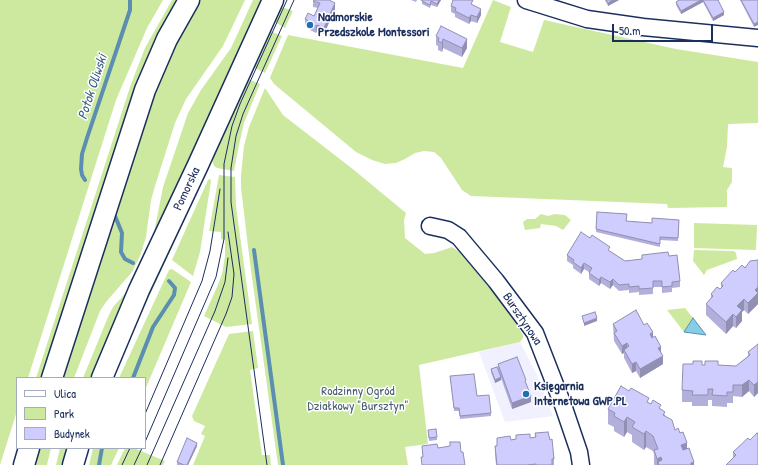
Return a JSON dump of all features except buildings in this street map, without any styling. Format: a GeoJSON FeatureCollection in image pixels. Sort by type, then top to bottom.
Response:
{"type":"FeatureCollection","features":[{"type":"Feature","properties":{"kind":"street"},"geometry":{"type":"LineString","coordinates":[[52,377],[145,90],[167,39],[189,0]]}},
{"type":"Feature","properties":{"kind":"street","name":"Pomorska"},"geometry":{"type":"LineString","coordinates":[[102,377],[139,290],[273,0]]}},
{"type":"Feature","properties":{"kind":"street"},"geometry":{"type":"LineString","coordinates":[[526,0],[586,19],[643,27],[758,38]]}},
{"type":"Feature","properties":{"kind":"street","name":"Bursztynowa"},"geometry":{"type":"LineString","coordinates":[[430,226],[448,230],[459,237],[496,281],[535,333],[563,405],[581,465]]}},
{"type":"Feature","properties":{"kind":"street"},"geometry":{"type":"LineString","coordinates":[[24,465],[30,449]]}},
{"type":"Feature","properties":{"kind":"street"},"geometry":{"type":"LineString","coordinates":[[73,465],[78,449]]}},
{"type":"Feature","properties":{"kind":"shaded area"},"geometry":{"type":"Polygon","coordinates":[[[520,342],[537,375],[553,416],[505,422],[479,352],[520,342]]]}},
{"type":"Feature","properties":{"kind":"green space"},"geometry":{"type":"Polygon","coordinates":[[[0,0],[163,0],[147,28],[116,100],[28,377],[16,377],[16,414],[0,465],[0,0]]]}},
{"type":"Feature","properties":{"kind":"green space"},"geometry":{"type":"Polygon","coordinates":[[[172,0],[180,0],[45,377],[36,377],[130,87],[145,48],[172,0]]]}},
{"type":"Feature","properties":{"kind":"green space"},"geometry":{"type":"Polygon","coordinates":[[[198,0],[245,0],[223,46],[186,99],[175,123],[151,200],[146,237],[140,256],[132,272],[100,311],[74,377],[61,377],[143,120],[162,69],[198,0]]]}},
{"type":"Feature","properties":{"kind":"green space"},"geometry":{"type":"Polygon","coordinates":[[[253,0],[266,0],[153,238],[163,187],[188,113],[201,90],[231,48],[253,0]]]}},
{"type":"Feature","properties":{"kind":"green space"},"geometry":{"type":"Polygon","coordinates":[[[493,0],[511,7],[500,42],[533,52],[544,20],[676,49],[758,62],[758,123],[728,124],[727,147],[723,167],[732,168],[732,182],[727,190],[727,207],[668,208],[667,204],[471,196],[462,190],[441,158],[434,152],[424,151],[415,153],[396,163],[385,164],[372,160],[356,152],[274,84],[270,78],[288,35],[463,68],[493,0]]]}},
{"type":"Feature","properties":{"kind":"green space"},"geometry":{"type":"Polygon","coordinates":[[[279,6],[293,11],[285,28],[273,21],[279,6]]]}},
{"type":"Feature","properties":{"kind":"green space"},"geometry":{"type":"Polygon","coordinates":[[[268,30],[282,36],[265,73],[253,67],[268,30]]]}},
{"type":"Feature","properties":{"kind":"green space"},"geometry":{"type":"Polygon","coordinates":[[[248,79],[260,84],[244,123],[234,171],[217,168],[214,166],[210,153],[248,79]]]}},
{"type":"Feature","properties":{"kind":"green space","name":"Rodzinny Ogród Działkowy \"Bursztyn\""},"geometry":{"type":"Polygon","coordinates":[[[265,88],[283,115],[354,170],[406,213],[404,220],[405,238],[425,254],[434,253],[452,247],[460,252],[497,297],[523,335],[520,342],[419,365],[428,444],[405,447],[408,465],[278,465],[241,188],[244,146],[249,127],[265,88]]]}},
{"type":"Feature","properties":{"kind":"green space"},"geometry":{"type":"Polygon","coordinates":[[[201,173],[205,175],[112,377],[162,259],[201,173]]]}},
{"type":"Feature","properties":{"kind":"green space"},"geometry":{"type":"Polygon","coordinates":[[[219,175],[235,177],[236,206],[252,324],[226,327],[204,316],[222,274],[225,256],[225,240],[221,239],[221,232],[209,231],[219,175]]]}},
{"type":"Feature","properties":{"kind":"green space"},"geometry":{"type":"Polygon","coordinates":[[[210,179],[211,181],[200,252],[193,276],[172,260],[208,180],[210,179]]]}},
{"type":"Feature","properties":{"kind":"green space"},"geometry":{"type":"Polygon","coordinates":[[[541,214],[548,216],[555,214],[565,215],[571,220],[563,230],[556,226],[541,224],[540,228],[525,230],[523,222],[527,219],[535,219],[541,214]]]}},
{"type":"Feature","properties":{"kind":"green space"},"geometry":{"type":"Polygon","coordinates":[[[694,223],[757,225],[756,250],[694,248],[694,223]]]}},
{"type":"Feature","properties":{"kind":"green space"},"geometry":{"type":"Polygon","coordinates":[[[694,250],[734,251],[737,259],[707,270],[704,275],[693,261],[694,250]]]}},
{"type":"Feature","properties":{"kind":"green space"},"geometry":{"type":"Polygon","coordinates":[[[172,269],[191,282],[146,388],[146,377],[119,377],[169,270],[172,269]]]}},
{"type":"Feature","properties":{"kind":"green space"},"geometry":{"type":"Polygon","coordinates":[[[130,288],[94,377],[83,377],[108,317],[113,307],[130,288]]]}},
{"type":"Feature","properties":{"kind":"green space"},"geometry":{"type":"Polygon","coordinates":[[[685,308],[693,318],[684,332],[667,310],[685,308]]]}},
{"type":"Feature","properties":{"kind":"green space"},"geometry":{"type":"Polygon","coordinates":[[[253,331],[258,368],[250,370],[262,455],[270,455],[271,465],[193,465],[205,436],[201,434],[205,426],[194,421],[192,416],[229,334],[253,331]]]}},
{"type":"Feature","properties":{"kind":"green space"},"geometry":{"type":"Polygon","coordinates":[[[38,449],[51,449],[47,465],[33,465],[38,449]]]}},
{"type":"Feature","properties":{"kind":"green space"},"geometry":{"type":"Polygon","coordinates":[[[60,449],[70,449],[65,465],[56,465],[60,449]]]}},
{"type":"Feature","properties":{"kind":"green space"},"geometry":{"type":"Polygon","coordinates":[[[93,449],[119,449],[111,465],[89,465],[93,449]]]}},
{"type":"Feature","properties":{"kind":"green space"},"geometry":{"type":"Polygon","coordinates":[[[125,449],[136,449],[165,461],[163,465],[117,465],[125,449]]]}},
{"type":"Feature","properties":{"kind":"water"},"geometry":{"type":"Polygon","coordinates":[[[693,318],[706,335],[684,332],[693,318]]]}},
{"type":"Feature","properties":{"kind":"waterway","name":"Potok Oliwski"},"geometry":{"type":"LineString","coordinates":[[85,180],[81,169],[82,154],[130,10],[130,0]]}},
{"type":"Feature","properties":{"kind":"waterway","name":"Potok Oliwski"},"geometry":{"type":"LineString","coordinates":[[115,216],[122,233],[121,252],[125,259],[133,263]]}},
{"type":"Feature","properties":{"kind":"waterway"},"geometry":{"type":"LineString","coordinates":[[254,250],[283,465]]}},
{"type":"Feature","properties":{"kind":"waterway","name":"Potok Oliwski"},"geometry":{"type":"LineString","coordinates":[[133,377],[153,327],[174,295],[175,288],[169,281]]}},
{"type":"Feature","properties":{"kind":"waterway","name":"Potok Oliwski"},"geometry":{"type":"LineString","coordinates":[[99,465],[102,449]]}},
{"type":"Feature","properties":{"kind":"tram line"},"geometry":{"type":"LineString","coordinates":[[146,440],[216,277],[224,239],[224,164],[232,126],[240,104],[287,0]]}},
{"type":"Feature","properties":{"kind":"tram line"},"geometry":{"type":"LineString","coordinates":[[267,465],[231,202],[231,168],[236,136],[243,114],[294,0]]}},
{"type":"Feature","properties":{"kind":"tram line"},"geometry":{"type":"LineString","coordinates":[[146,412],[202,281],[210,251],[220,189]]}},
{"type":"Feature","properties":{"kind":"tram line"},"geometry":{"type":"LineString","coordinates":[[160,465],[232,297],[234,274],[228,232]]}},
{"type":"Feature","properties":{"kind":"tram line"},"geometry":{"type":"LineString","coordinates":[[147,465],[215,311],[225,282],[228,258]]}},
{"type":"Feature","properties":{"kind":"tram line"},"geometry":{"type":"LineString","coordinates":[[122,465],[130,449]]}},
{"type":"Feature","properties":{"kind":"tram line"},"geometry":{"type":"LineString","coordinates":[[134,465],[142,449]]}},
{"type":"Feature","properties":{"kind":"place","name":"Nadmorskie Przedszkole Montessori"},"geometry":{"type":"Point","coordinates":[310,25]}},
{"type":"Feature","properties":{"kind":"place","name":"Księgarnia Internetowa GWP.PL"},"geometry":{"type":"Point","coordinates":[526,394]}}]}
